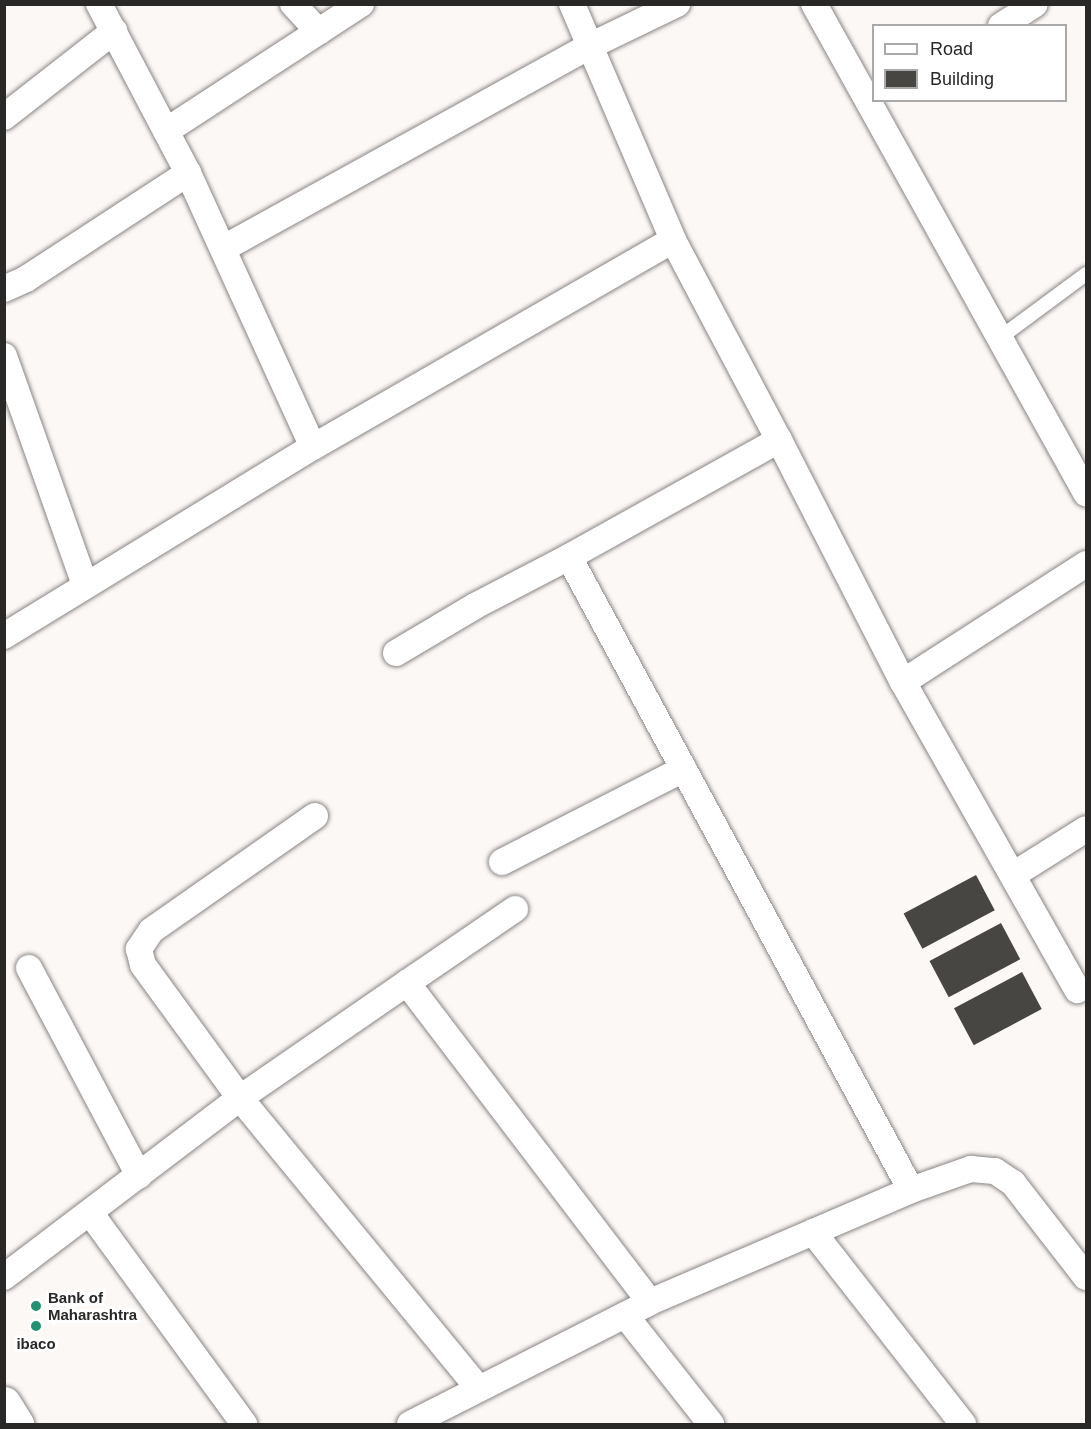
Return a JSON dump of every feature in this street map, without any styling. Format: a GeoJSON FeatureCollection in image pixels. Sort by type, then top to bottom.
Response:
{"type":"FeatureCollection","features":[{"type":"Feature","properties":{"kind":"street"},"geometry":{"type":"LineString","coordinates":[[99,4],[188,173],[313,447]]}},
{"type":"Feature","properties":{"kind":"street"},"geometry":{"type":"LineString","coordinates":[[293,4],[319,32]]}},
{"type":"Feature","properties":{"kind":"street"},"geometry":{"type":"LineString","coordinates":[[166,131],[361,4]]}},
{"type":"Feature","properties":{"kind":"street"},"geometry":{"type":"LineString","coordinates":[[572,4],[673,240],[903,682],[1077,990]]}},
{"type":"Feature","properties":{"kind":"street"},"geometry":{"type":"LineString","coordinates":[[224,248],[590,46],[678,4]]}},
{"type":"Feature","properties":{"kind":"street"},"geometry":{"type":"LineString","coordinates":[[814,4],[872,101]]}},
{"type":"Feature","properties":{"kind":"street"},"geometry":{"type":"LineString","coordinates":[[1004,24],[1035,4]]}},
{"type":"Feature","properties":{"kind":"street"},"geometry":{"type":"LineString","coordinates":[[4,117],[114,31]]}},
{"type":"Feature","properties":{"kind":"street"},"geometry":{"type":"LineString","coordinates":[[873,102],[1086,492]]}},
{"type":"Feature","properties":{"kind":"street"},"geometry":{"type":"LineString","coordinates":[[4,289],[26,279],[188,173]]}},
{"type":"Feature","properties":{"kind":"street"},"geometry":{"type":"LineString","coordinates":[[4,636],[313,447],[673,240]]}},
{"type":"Feature","properties":{"kind":"street"},"geometry":{"type":"LineString","coordinates":[[4,357],[85,585]]}},
{"type":"Feature","properties":{"kind":"street"},"geometry":{"type":"LineString","coordinates":[[396,653],[475,606],[569,557],[779,440]]}},
{"type":"Feature","properties":{"kind":"street"},"geometry":{"type":"LineString","coordinates":[[569,557],[911,1190]]}},
{"type":"Feature","properties":{"kind":"street"},"geometry":{"type":"LineString","coordinates":[[903,682],[1086,564]]}},
{"type":"Feature","properties":{"kind":"street"},"geometry":{"type":"LineString","coordinates":[[502,862],[684,769]]}},
{"type":"Feature","properties":{"kind":"street"},"geometry":{"type":"LineString","coordinates":[[315,816],[151,931],[139,949],[143,964],[240,1098],[478,1388]]}},
{"type":"Feature","properties":{"kind":"street"},"geometry":{"type":"LineString","coordinates":[[1013,875],[1086,829]]}},
{"type":"Feature","properties":{"kind":"street"},"geometry":{"type":"LineString","coordinates":[[4,1277],[91,1214],[240,1098],[515,909]]}},
{"type":"Feature","properties":{"kind":"street"},"geometry":{"type":"LineString","coordinates":[[29,968],[139,1176]]}},
{"type":"Feature","properties":{"kind":"street"},"geometry":{"type":"LineString","coordinates":[[407,983],[650,1302]]}},
{"type":"Feature","properties":{"kind":"street"},"geometry":{"type":"LineString","coordinates":[[410,1425],[478,1388],[650,1302],[911,1190],[971,1168],[994,1171],[1013,1183],[1086,1277]]}},
{"type":"Feature","properties":{"kind":"street"},"geometry":{"type":"LineString","coordinates":[[91,1214],[244,1425]]}},
{"type":"Feature","properties":{"kind":"street"},"geometry":{"type":"LineString","coordinates":[[813,1232],[963,1425]]}},
{"type":"Feature","properties":{"kind":"street"},"geometry":{"type":"LineString","coordinates":[[625,1315],[711,1425]]}},
{"type":"Feature","properties":{"kind":"lane"},"geometry":{"type":"LineString","coordinates":[[1000,337],[1086,274]]}},
{"type":"Feature","properties":{"kind":"building"},"geometry":{"type":"Polygon","coordinates":[[[976,875],[995,910],[922,949],[904,913],[976,875]]]}},
{"type":"Feature","properties":{"kind":"building"},"geometry":{"type":"Polygon","coordinates":[[[1001,923],[1020,959],[949,997],[929,961],[1001,923]]]}},
{"type":"Feature","properties":{"kind":"building"},"geometry":{"type":"Polygon","coordinates":[[[1022,972],[1042,1009],[974,1045],[954,1008],[1022,972]]]}},
{"type":"Feature","properties":{"kind":"place","name":"Bank of Maharashtra"},"geometry":{"type":"Point","coordinates":[36,1306]}},
{"type":"Feature","properties":{"kind":"place","name":"ibaco"},"geometry":{"type":"Point","coordinates":[36,1326]}}]}
